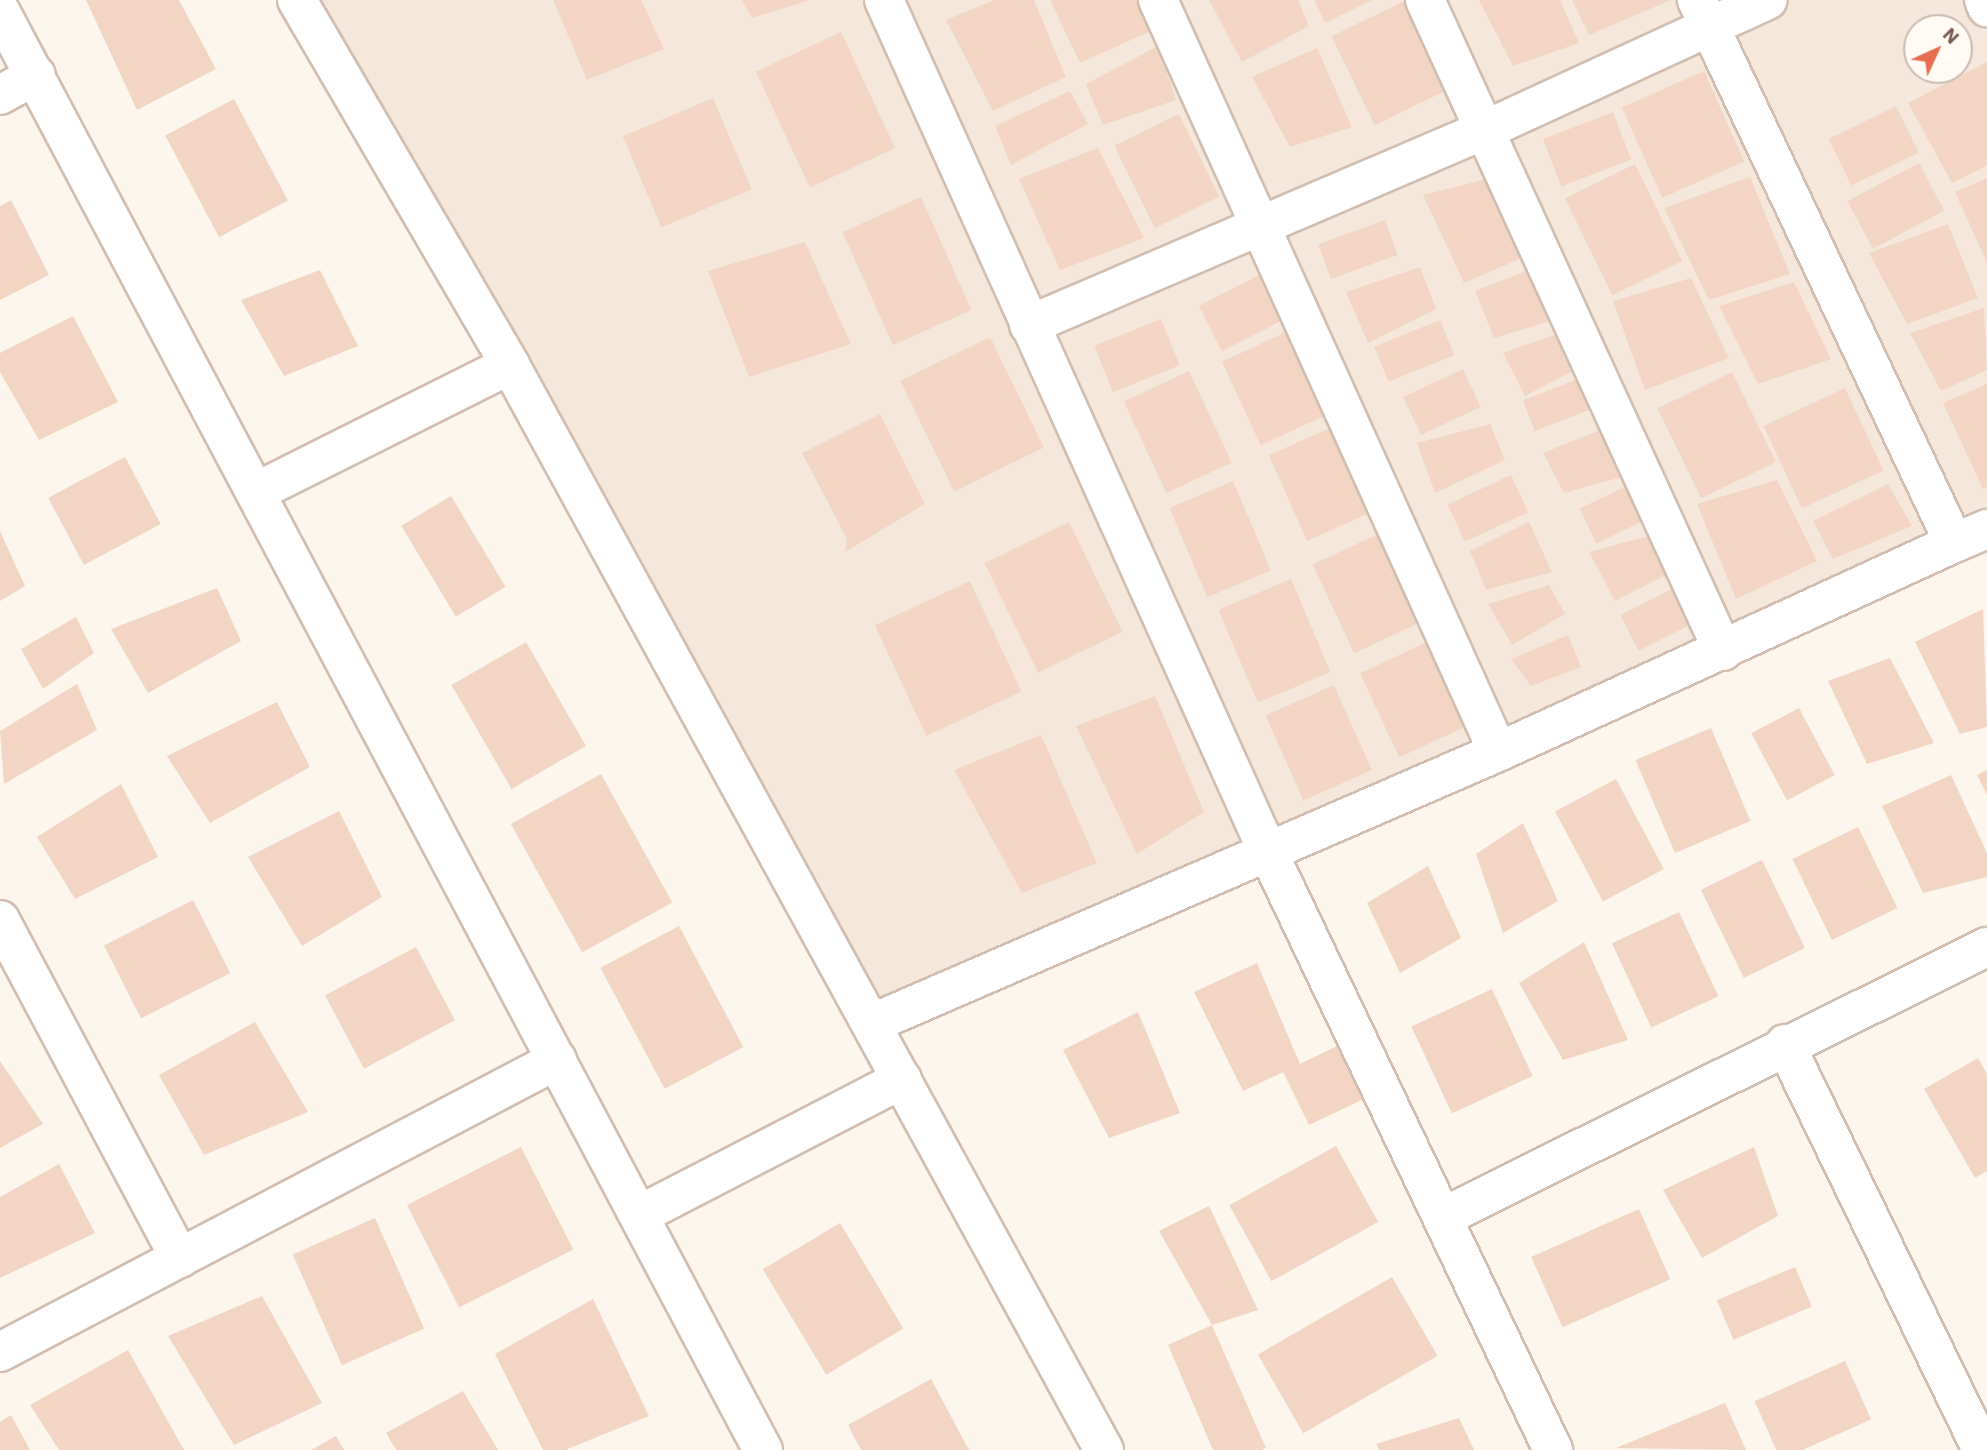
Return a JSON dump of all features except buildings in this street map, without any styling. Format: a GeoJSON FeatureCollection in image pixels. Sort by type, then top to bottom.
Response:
{"type":"FeatureCollection","features":[{"type":"Feature","properties":{"kind":"street"},"geometry":{"type":"LineString","coordinates":[[297,0],[510,365],[873,1023],[1104,1450]]}},
{"type":"Feature","properties":{"kind":"street"},"geometry":{"type":"LineString","coordinates":[[884,0],[1267,850],[1444,1216],[1553,1450]]}},
{"type":"Feature","properties":{"kind":"street"},"geometry":{"type":"LineString","coordinates":[[1158,0],[1498,752]]}},
{"type":"Feature","properties":{"kind":"street"},"geometry":{"type":"LineString","coordinates":[[1425,0],[1723,651]]}},
{"type":"Feature","properties":{"kind":"street"},"geometry":{"type":"LineString","coordinates":[[1029,325],[1257,223],[1485,130],[1703,13],[1768,0]]}},
{"type":"Feature","properties":{"kind":"street"},"geometry":{"type":"LineString","coordinates":[[1984,0],[1987,7]]}},
{"type":"Feature","properties":{"kind":"street"},"geometry":{"type":"LineString","coordinates":[[0,11],[639,1215],[755,1447]]}},
{"type":"Feature","properties":{"kind":"street"},"geometry":{"type":"LineString","coordinates":[[873,1023],[1498,752],[1971,536],[1703,13]]}},
{"type":"Feature","properties":{"kind":"street"},"geometry":{"type":"LineString","coordinates":[[0,95],[36,75]]}},
{"type":"Feature","properties":{"kind":"street"},"geometry":{"type":"LineString","coordinates":[[256,492],[510,365]]}},
{"type":"Feature","properties":{"kind":"street"},"geometry":{"type":"LineString","coordinates":[[0,920],[180,1258]]}},
{"type":"Feature","properties":{"kind":"street"},"geometry":{"type":"LineString","coordinates":[[1444,1216],[1785,1044],[1987,947]]}},
{"type":"Feature","properties":{"kind":"street"},"geometry":{"type":"LineString","coordinates":[[1785,1044],[1982,1450]]}},
{"type":"Feature","properties":{"kind":"street"},"geometry":{"type":"LineString","coordinates":[[0,1352],[557,1060]]}},
{"type":"Feature","properties":{"kind":"street"},"geometry":{"type":"LineString","coordinates":[[639,1215],[902,1079]]}},
{"type":"Feature","properties":{"kind":"shaded area"},"geometry":{"type":"Polygon","coordinates":[[[312,0],[1987,0],[1987,518],[873,1022],[312,0]]]}}]}
